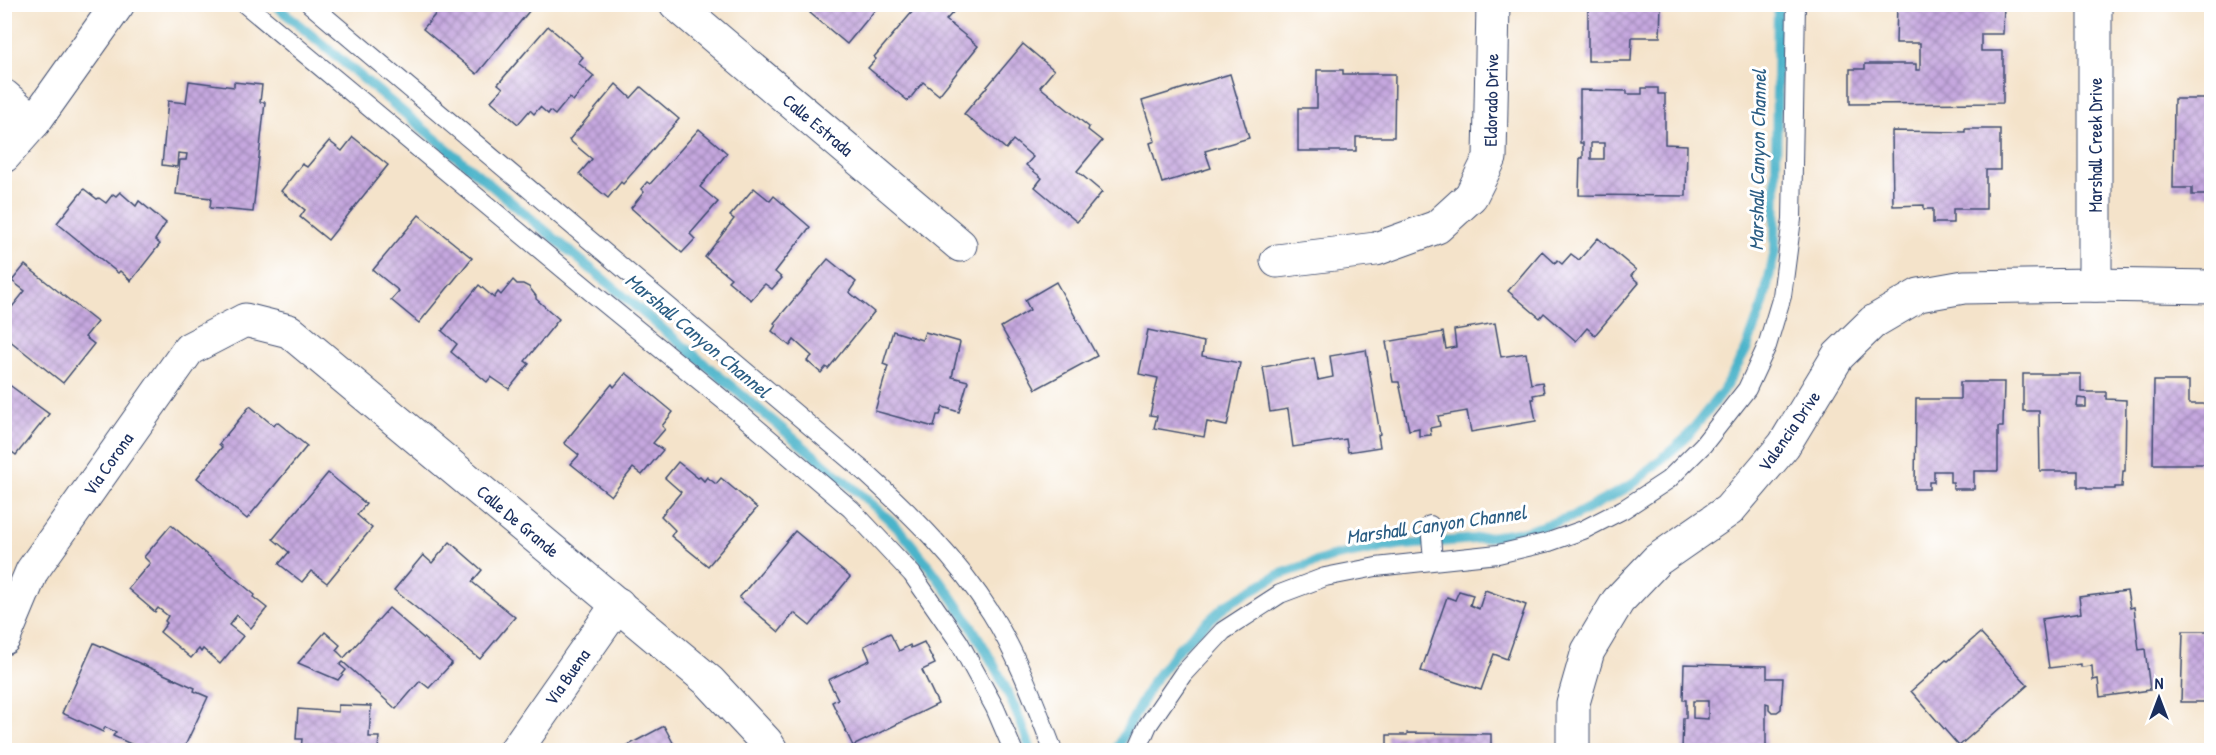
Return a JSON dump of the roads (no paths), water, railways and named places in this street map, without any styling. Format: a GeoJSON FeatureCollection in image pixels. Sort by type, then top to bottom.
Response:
{"type":"FeatureCollection","features":[{"type":"Feature","properties":{"kind":"street"},"geometry":{"type":"LineString","coordinates":[[4,156],[34,122],[118,4]]}},
{"type":"Feature","properties":{"kind":"street","name":"Calle Estrada"},"geometry":{"type":"LineString","coordinates":[[676,4],[960,245]]}},
{"type":"Feature","properties":{"kind":"street","name":"Eldorado Drive"},"geometry":{"type":"LineString","coordinates":[[1277,261],[1376,249],[1437,227],[1471,196],[1490,158],[1493,4]]}},
{"type":"Feature","properties":{"kind":"street","name":"Marshall Creek Drive"},"geometry":{"type":"LineString","coordinates":[[2095,285],[2096,4]]}},
{"type":"Feature","properties":{"kind":"street"},"geometry":{"type":"LineString","coordinates":[[4,96],[34,122]]}},
{"type":"Feature","properties":{"kind":"street","name":"Valencia Drive"},"geometry":{"type":"LineString","coordinates":[[1573,750],[1573,703],[1588,651],[1618,601],[1657,560],[1729,510],[1784,445],[1838,356],[1873,322],[1919,295],[1964,287],[2095,285],[2211,287]]}},
{"type":"Feature","properties":{"kind":"street","name":"Calle De Grande"},"geometry":{"type":"LineString","coordinates":[[245,320],[289,331],[710,682],[771,750]]}},
{"type":"Feature","properties":{"kind":"street","name":"Via Corona"},"geometry":{"type":"LineString","coordinates":[[4,638],[32,571],[189,349],[245,320]]}},
{"type":"Feature","properties":{"kind":"street","name":"Via Buena"},"geometry":{"type":"LineString","coordinates":[[516,750],[618,604]]}},
{"type":"Feature","properties":{"kind":"lane"},"geometry":{"type":"LineString","coordinates":[[245,4],[738,412],[851,509],[912,574],[959,642],[995,708],[1013,750]]}},
{"type":"Feature","properties":{"kind":"lane"},"geometry":{"type":"LineString","coordinates":[[310,4],[849,458],[921,523],[956,563],[992,614],[1030,691],[1053,750]]}},
{"type":"Feature","properties":{"kind":"lane"},"geometry":{"type":"LineString","coordinates":[[1137,750],[1148,725],[1183,674],[1223,631],[1280,594],[1325,577],[1376,567],[1498,554],[1549,542],[1583,530],[1624,509],[1668,480],[1703,445],[1747,389],[1767,346],[1782,297],[1792,219],[1796,4]]}},
{"type":"Feature","properties":{"kind":"lane"},"geometry":{"type":"LineString","coordinates":[[1430,525],[1433,560]]}},
{"type":"Feature","properties":{"kind":"waterway","name":"Marshall Canyon Channel"},"geometry":{"type":"LineString","coordinates":[[274,4],[865,498],[893,524],[946,588],[979,639],[1008,693],[1031,750]]}},
{"type":"Feature","properties":{"kind":"waterway","name":"Marshall Canyon Channel"},"geometry":{"type":"LineString","coordinates":[[1117,750],[1152,683],[1179,648],[1226,605],[1278,575],[1331,557],[1383,547],[1525,532],[1574,516],[1630,486],[1685,439],[1723,391],[1746,350],[1763,304],[1775,251],[1778,4]]}}]}
